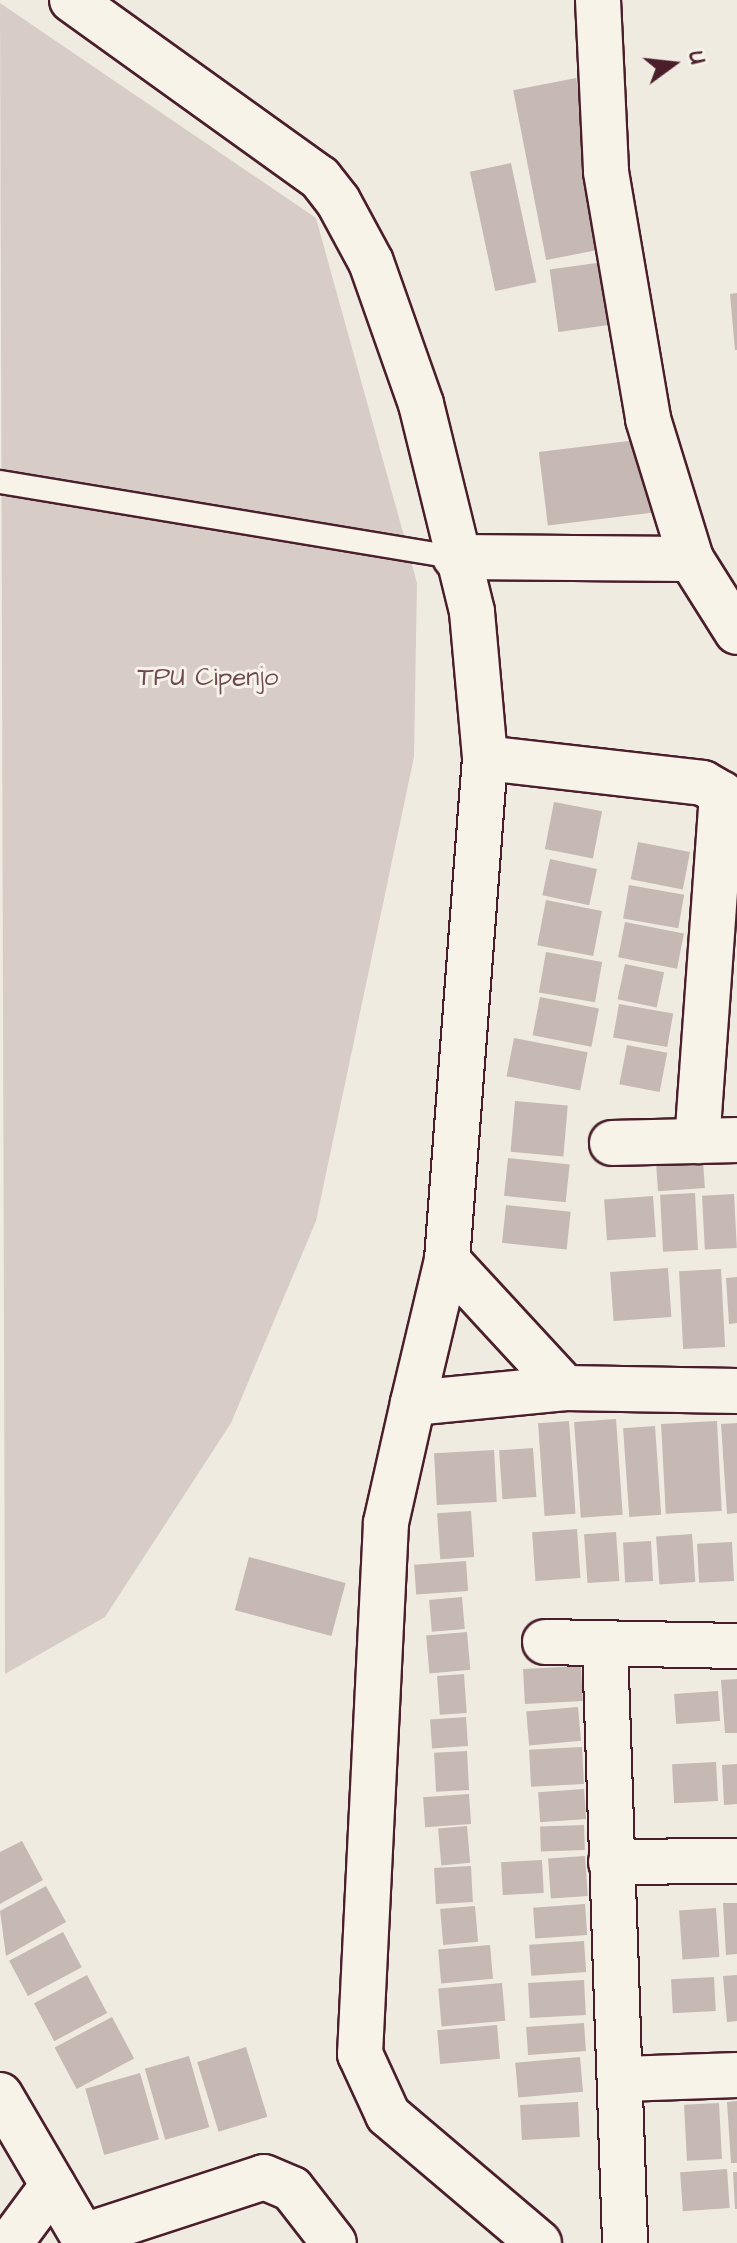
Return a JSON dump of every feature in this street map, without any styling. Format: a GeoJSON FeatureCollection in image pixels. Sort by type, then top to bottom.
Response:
{"type":"FeatureCollection","features":[{"type":"Feature","properties":{"kind":"street"},"geometry":{"type":"LineString","coordinates":[[72,0],[320,178],[338,201],[371,262],[421,404],[483,678],[485,758],[447,1260],[386,1523],[360,2054],[388,2115],[539,2243]]}},
{"type":"Feature","properties":{"kind":"street"},"geometry":{"type":"LineString","coordinates":[[598,0],[606,172],[648,419],[691,559],[737,632]]}},
{"type":"Feature","properties":{"kind":"street"},"geometry":{"type":"LineString","coordinates":[[455,557],[691,559]]}},
{"type":"Feature","properties":{"kind":"street"},"geometry":{"type":"LineString","coordinates":[[485,758],[703,783],[722,794],[717,1140],[612,1143]]}},
{"type":"Feature","properties":{"kind":"street"},"geometry":{"type":"LineString","coordinates":[[447,1260],[565,1388]]}},
{"type":"Feature","properties":{"kind":"street"},"geometry":{"type":"LineString","coordinates":[[413,1403],[565,1388],[737,1391]]}},
{"type":"Feature","properties":{"kind":"street"},"geometry":{"type":"LineString","coordinates":[[545,1642],[737,1646]]}},
{"type":"Feature","properties":{"kind":"street"},"geometry":{"type":"LineString","coordinates":[[605,1645],[611,1862],[623,2079],[625,2243]]}},
{"type":"Feature","properties":{"kind":"street"},"geometry":{"type":"LineString","coordinates":[[611,1862],[737,1861]]}},
{"type":"Feature","properties":{"kind":"street"},"geometry":{"type":"LineString","coordinates":[[623,2079],[737,2075]]}},
{"type":"Feature","properties":{"kind":"street"},"geometry":{"type":"LineString","coordinates":[[0,2095],[86,2240],[264,2177],[292,2189],[334,2243]]}},
{"type":"Feature","properties":{"kind":"street"},"geometry":{"type":"LineString","coordinates":[[10,2243],[53,2185]]}},
{"type":"Feature","properties":{"kind":"lane"},"geometry":{"type":"LineString","coordinates":[[0,482],[455,557]]}},
{"type":"Feature","properties":{"kind":"green space","name":"TPU Cipenjo"},"geometry":{"type":"Polygon","coordinates":[[[0,3],[316,218],[417,583],[414,757],[316,1221],[231,1423],[105,1617],[5,1674],[0,3]]]}},
{"type":"Feature","properties":{"kind":"building"},"geometry":{"type":"Polygon","coordinates":[[[576,78],[609,248],[546,260],[513,90],[576,78]]]}},
{"type":"Feature","properties":{"kind":"building"},"geometry":{"type":"Polygon","coordinates":[[[511,163],[536,282],[495,291],[470,172],[511,163]]]}},
{"type":"Feature","properties":{"kind":"building"},"geometry":{"type":"Polygon","coordinates":[[[618,260],[627,322],[558,332],[550,270],[618,260]]]}},
{"type":"Feature","properties":{"kind":"building"},"geometry":{"type":"Polygon","coordinates":[[[737,293],[737,350],[735,350],[730,294],[737,293]]]}},
{"type":"Feature","properties":{"kind":"building"},"geometry":{"type":"Polygon","coordinates":[[[653,438],[662,511],[548,525],[539,452],[653,438]]]}},
{"type":"Feature","properties":{"kind":"building"},"geometry":{"type":"Polygon","coordinates":[[[554,802],[602,811],[593,858],[545,849],[554,802]]]}},
{"type":"Feature","properties":{"kind":"building"},"geometry":{"type":"Polygon","coordinates":[[[638,842],[690,852],[683,889],[631,879],[638,842]]]}},
{"type":"Feature","properties":{"kind":"building"},"geometry":{"type":"Polygon","coordinates":[[[550,859],[597,869],[589,905],[542,895],[550,859]]]}},
{"type":"Feature","properties":{"kind":"building"},"geometry":{"type":"Polygon","coordinates":[[[629,885],[684,895],[678,928],[623,918],[629,885]]]}},
{"type":"Feature","properties":{"kind":"building"},"geometry":{"type":"Polygon","coordinates":[[[546,900],[602,911],[593,956],[537,945],[546,900]]]}},
{"type":"Feature","properties":{"kind":"building"},"geometry":{"type":"Polygon","coordinates":[[[625,922],[684,933],[677,969],[618,957],[625,922]]]}},
{"type":"Feature","properties":{"kind":"building"},"geometry":{"type":"Polygon","coordinates":[[[546,952],[602,962],[595,1002],[539,992],[546,952]]]}},
{"type":"Feature","properties":{"kind":"building"},"geometry":{"type":"Polygon","coordinates":[[[625,964],[664,972],[657,1008],[618,999],[625,964]]]}},
{"type":"Feature","properties":{"kind":"building"},"geometry":{"type":"Polygon","coordinates":[[[540,997],[599,1008],[591,1047],[533,1035],[540,997]]]}},
{"type":"Feature","properties":{"kind":"building"},"geometry":{"type":"Polygon","coordinates":[[[619,1004],[673,1014],[667,1047],[613,1037],[619,1004]]]}},
{"type":"Feature","properties":{"kind":"building"},"geometry":{"type":"Polygon","coordinates":[[[514,1038],[588,1052],[580,1091],[507,1076],[514,1038]]]}},
{"type":"Feature","properties":{"kind":"building"},"geometry":{"type":"Polygon","coordinates":[[[627,1045],[667,1053],[660,1092],[619,1084],[627,1045]]]}},
{"type":"Feature","properties":{"kind":"building"},"geometry":{"type":"Polygon","coordinates":[[[515,1101],[568,1106],[563,1156],[511,1152],[515,1101]]]}},
{"type":"Feature","properties":{"kind":"building"},"geometry":{"type":"Polygon","coordinates":[[[508,1158],[570,1164],[566,1202],[504,1196],[508,1158]]]}},
{"type":"Feature","properties":{"kind":"building"},"geometry":{"type":"Polygon","coordinates":[[[703,1161],[705,1188],[658,1191],[656,1164],[703,1161]]]}},
{"type":"Feature","properties":{"kind":"building"},"geometry":{"type":"Polygon","coordinates":[[[695,1193],[698,1250],[663,1252],[660,1195],[695,1193]]]}},
{"type":"Feature","properties":{"kind":"building"},"geometry":{"type":"Polygon","coordinates":[[[734,1194],[737,1248],[705,1250],[702,1196],[734,1194]]]}},
{"type":"Feature","properties":{"kind":"building"},"geometry":{"type":"Polygon","coordinates":[[[653,1196],[656,1237],[607,1240],[604,1199],[653,1196]]]}},
{"type":"Feature","properties":{"kind":"building"},"geometry":{"type":"Polygon","coordinates":[[[506,1205],[571,1212],[567,1250],[502,1243],[506,1205]]]}},
{"type":"Feature","properties":{"kind":"building"},"geometry":{"type":"Polygon","coordinates":[[[668,1268],[671,1317],[614,1321],[610,1272],[668,1268]]]}},
{"type":"Feature","properties":{"kind":"building"},"geometry":{"type":"Polygon","coordinates":[[[721,1269],[725,1347],[683,1349],[679,1271],[721,1269]]]}},
{"type":"Feature","properties":{"kind":"building"},"geometry":{"type":"Polygon","coordinates":[[[737,1277],[737,1323],[729,1324],[726,1278],[737,1277]]]}},
{"type":"Feature","properties":{"kind":"building"},"geometry":{"type":"Polygon","coordinates":[[[616,1419],[623,1515],[581,1518],[574,1422],[616,1419]]]}},
{"type":"Feature","properties":{"kind":"building"},"geometry":{"type":"Polygon","coordinates":[[[569,1421],[575,1514],[545,1516],[538,1423],[569,1421]]]}},
{"type":"Feature","properties":{"kind":"building"},"geometry":{"type":"Polygon","coordinates":[[[717,1421],[722,1511],[666,1514],[661,1424],[717,1421]]]}},
{"type":"Feature","properties":{"kind":"building"},"geometry":{"type":"Polygon","coordinates":[[[737,1423],[737,1513],[727,1514],[721,1424],[737,1423]]]}},
{"type":"Feature","properties":{"kind":"building"},"geometry":{"type":"Polygon","coordinates":[[[655,1426],[661,1515],[629,1517],[623,1428],[655,1426]]]}},
{"type":"Feature","properties":{"kind":"building"},"geometry":{"type":"Polygon","coordinates":[[[533,1448],[536,1497],[503,1499],[499,1450],[533,1448]]]}},
{"type":"Feature","properties":{"kind":"building"},"geometry":{"type":"Polygon","coordinates":[[[494,1450],[497,1502],[437,1505],[434,1453],[494,1450]]]}},
{"type":"Feature","properties":{"kind":"building"},"geometry":{"type":"Polygon","coordinates":[[[471,1511],[474,1557],[440,1559],[437,1513],[471,1511]]]}},
{"type":"Feature","properties":{"kind":"building"},"geometry":{"type":"Polygon","coordinates":[[[577,1529],[580,1578],[536,1581],[532,1532],[577,1529]]]}},
{"type":"Feature","properties":{"kind":"building"},"geometry":{"type":"Polygon","coordinates":[[[616,1532],[619,1581],[587,1583],[584,1534],[616,1532]]]}},
{"type":"Feature","properties":{"kind":"building"},"geometry":{"type":"Polygon","coordinates":[[[692,1534],[695,1582],[659,1584],[656,1537],[692,1534]]]}},
{"type":"Feature","properties":{"kind":"building"},"geometry":{"type":"Polygon","coordinates":[[[651,1541],[653,1581],[625,1582],[623,1542],[651,1541]]]}},
{"type":"Feature","properties":{"kind":"building"},"geometry":{"type":"Polygon","coordinates":[[[732,1542],[734,1581],[699,1583],[697,1544],[732,1542]]]}},
{"type":"Feature","properties":{"kind":"building"},"geometry":{"type":"Polygon","coordinates":[[[249,1557],[346,1583],[331,1636],[235,1610],[249,1557]]]}},
{"type":"Feature","properties":{"kind":"building"},"geometry":{"type":"Polygon","coordinates":[[[466,1561],[468,1591],[416,1595],[414,1565],[466,1561]]]}},
{"type":"Feature","properties":{"kind":"building"},"geometry":{"type":"Polygon","coordinates":[[[462,1597],[465,1629],[432,1632],[429,1600],[462,1597]]]}},
{"type":"Feature","properties":{"kind":"building"},"geometry":{"type":"Polygon","coordinates":[[[467,1632],[470,1670],[429,1673],[426,1636],[467,1632]]]}},
{"type":"Feature","properties":{"kind":"building"},"geometry":{"type":"Polygon","coordinates":[[[581,1666],[583,1701],[525,1704],[523,1669],[581,1666]]]}},
{"type":"Feature","properties":{"kind":"building"},"geometry":{"type":"Polygon","coordinates":[[[464,1674],[467,1713],[440,1715],[437,1676],[464,1674]]]}},
{"type":"Feature","properties":{"kind":"building"},"geometry":{"type":"Polygon","coordinates":[[[737,1679],[737,1733],[725,1733],[721,1680],[737,1679]]]}},
{"type":"Feature","properties":{"kind":"building"},"geometry":{"type":"Polygon","coordinates":[[[718,1691],[720,1721],[676,1724],[674,1694],[718,1691]]]}},
{"type":"Feature","properties":{"kind":"building"},"geometry":{"type":"Polygon","coordinates":[[[578,1707],[581,1741],[529,1745],[526,1712],[578,1707]]]}},
{"type":"Feature","properties":{"kind":"building"},"geometry":{"type":"Polygon","coordinates":[[[466,1717],[468,1746],[432,1748],[430,1720],[466,1717]]]}},
{"type":"Feature","properties":{"kind":"building"},"geometry":{"type":"Polygon","coordinates":[[[582,1747],[584,1784],[531,1787],[529,1750],[582,1747]]]}},
{"type":"Feature","properties":{"kind":"building"},"geometry":{"type":"Polygon","coordinates":[[[467,1751],[469,1790],[436,1792],[434,1753],[467,1751]]]}},
{"type":"Feature","properties":{"kind":"building"},"geometry":{"type":"Polygon","coordinates":[[[716,1762],[718,1801],[674,1803],[672,1764],[716,1762]]]}},
{"type":"Feature","properties":{"kind":"building"},"geometry":{"type":"Polygon","coordinates":[[[737,1764],[737,1804],[724,1805],[722,1765],[737,1764]]]}},
{"type":"Feature","properties":{"kind":"building"},"geometry":{"type":"Polygon","coordinates":[[[584,1789],[586,1819],[540,1822],[538,1792],[584,1789]]]}},
{"type":"Feature","properties":{"kind":"building"},"geometry":{"type":"Polygon","coordinates":[[[469,1794],[471,1824],[425,1827],[423,1797],[469,1794]]]}},
{"type":"Feature","properties":{"kind":"building"},"geometry":{"type":"Polygon","coordinates":[[[584,1825],[585,1850],[541,1852],[540,1827],[584,1825]]]}},
{"type":"Feature","properties":{"kind":"building"},"geometry":{"type":"Polygon","coordinates":[[[467,1826],[470,1863],[441,1865],[438,1829],[467,1826]]]}},
{"type":"Feature","properties":{"kind":"building"},"geometry":{"type":"Polygon","coordinates":[[[22,1841],[43,1880],[0,1904],[0,1852],[22,1841]]]}},
{"type":"Feature","properties":{"kind":"building"},"geometry":{"type":"Polygon","coordinates":[[[585,1856],[588,1896],[551,1898],[548,1859],[585,1856]]]}},
{"type":"Feature","properties":{"kind":"building"},"geometry":{"type":"Polygon","coordinates":[[[542,1860],[544,1893],[503,1895],[501,1862],[542,1860]]]}},
{"type":"Feature","properties":{"kind":"building"},"geometry":{"type":"Polygon","coordinates":[[[471,1866],[473,1902],[436,1904],[434,1868],[471,1866]]]}},
{"type":"Feature","properties":{"kind":"building"},"geometry":{"type":"Polygon","coordinates":[[[46,1886],[66,1922],[6,1956],[0,1911],[46,1886]]]}},
{"type":"Feature","properties":{"kind":"building"},"geometry":{"type":"Polygon","coordinates":[[[723,1903],[737,1903],[737,1954],[726,1955],[723,1903]]]}},
{"type":"Feature","properties":{"kind":"building"},"geometry":{"type":"Polygon","coordinates":[[[585,1904],[587,1935],[535,1939],[533,1908],[585,1904]]]}},
{"type":"Feature","properties":{"kind":"building"},"geometry":{"type":"Polygon","coordinates":[[[475,1906],[478,1942],[443,1945],[440,1909],[475,1906]]]}},
{"type":"Feature","properties":{"kind":"building"},"geometry":{"type":"Polygon","coordinates":[[[716,1908],[719,1957],[683,1959],[679,1911],[716,1908]]]}},
{"type":"Feature","properties":{"kind":"building"},"geometry":{"type":"Polygon","coordinates":[[[63,1932],[82,1967],[28,1996],[9,1961],[63,1932]]]}},
{"type":"Feature","properties":{"kind":"building"},"geometry":{"type":"Polygon","coordinates":[[[584,1941],[586,1972],[531,1976],[529,1945],[584,1941]]]}},
{"type":"Feature","properties":{"kind":"building"},"geometry":{"type":"Polygon","coordinates":[[[490,1945],[493,1979],[441,1983],[438,1950],[490,1945]]]}},
{"type":"Feature","properties":{"kind":"building"},"geometry":{"type":"Polygon","coordinates":[[[87,1975],[107,2013],[54,2041],[34,2003],[87,1975]]]}},
{"type":"Feature","properties":{"kind":"building"},"geometry":{"type":"Polygon","coordinates":[[[737,1975],[737,2021],[727,2022],[723,1976],[737,1975]]]}},
{"type":"Feature","properties":{"kind":"building"},"geometry":{"type":"Polygon","coordinates":[[[714,1977],[716,2011],[673,2013],[671,1979],[714,1977]]]}},
{"type":"Feature","properties":{"kind":"building"},"geometry":{"type":"Polygon","coordinates":[[[584,1980],[586,2015],[530,2018],[528,1983],[584,1980]]]}},
{"type":"Feature","properties":{"kind":"building"},"geometry":{"type":"Polygon","coordinates":[[[502,1983],[505,2021],[442,2026],[438,1989],[502,1983]]]}},
{"type":"Feature","properties":{"kind":"building"},"geometry":{"type":"Polygon","coordinates":[[[112,2017],[134,2058],[77,2089],[55,2048],[112,2017]]]}},
{"type":"Feature","properties":{"kind":"building"},"geometry":{"type":"Polygon","coordinates":[[[584,2023],[586,2051],[528,2055],[526,2027],[584,2023]]]}},
{"type":"Feature","properties":{"kind":"building"},"geometry":{"type":"Polygon","coordinates":[[[497,2025],[500,2059],[440,2064],[437,2030],[497,2025]]]}},
{"type":"Feature","properties":{"kind":"building"},"geometry":{"type":"Polygon","coordinates":[[[246,2047],[267,2117],[219,2132],[197,2062],[246,2047]]]}},
{"type":"Feature","properties":{"kind":"building"},"geometry":{"type":"Polygon","coordinates":[[[189,2056],[209,2127],[165,2140],[145,2069],[189,2056]]]}},
{"type":"Feature","properties":{"kind":"building"},"geometry":{"type":"Polygon","coordinates":[[[580,2057],[583,2092],[518,2098],[515,2063],[580,2057]]]}},
{"type":"Feature","properties":{"kind":"building"},"geometry":{"type":"Polygon","coordinates":[[[140,2073],[159,2139],[104,2155],[85,2089],[140,2073]]]}},
{"type":"Feature","properties":{"kind":"building"},"geometry":{"type":"Polygon","coordinates":[[[737,2101],[737,2163],[731,2163],[727,2102],[737,2101]]]}},
{"type":"Feature","properties":{"kind":"building"},"geometry":{"type":"Polygon","coordinates":[[[578,2102],[580,2137],[522,2140],[520,2105],[578,2102]]]}},
{"type":"Feature","properties":{"kind":"building"},"geometry":{"type":"Polygon","coordinates":[[[719,2103],[722,2159],[687,2161],[684,2105],[719,2103]]]}},
{"type":"Feature","properties":{"kind":"building"},"geometry":{"type":"Polygon","coordinates":[[[727,2169],[730,2208],[683,2211],[680,2172],[727,2169]]]}},
{"type":"Feature","properties":{"kind":"building"},"geometry":{"type":"Polygon","coordinates":[[[733,2172],[737,2172],[737,2209],[735,2209],[733,2172]]]}}]}
